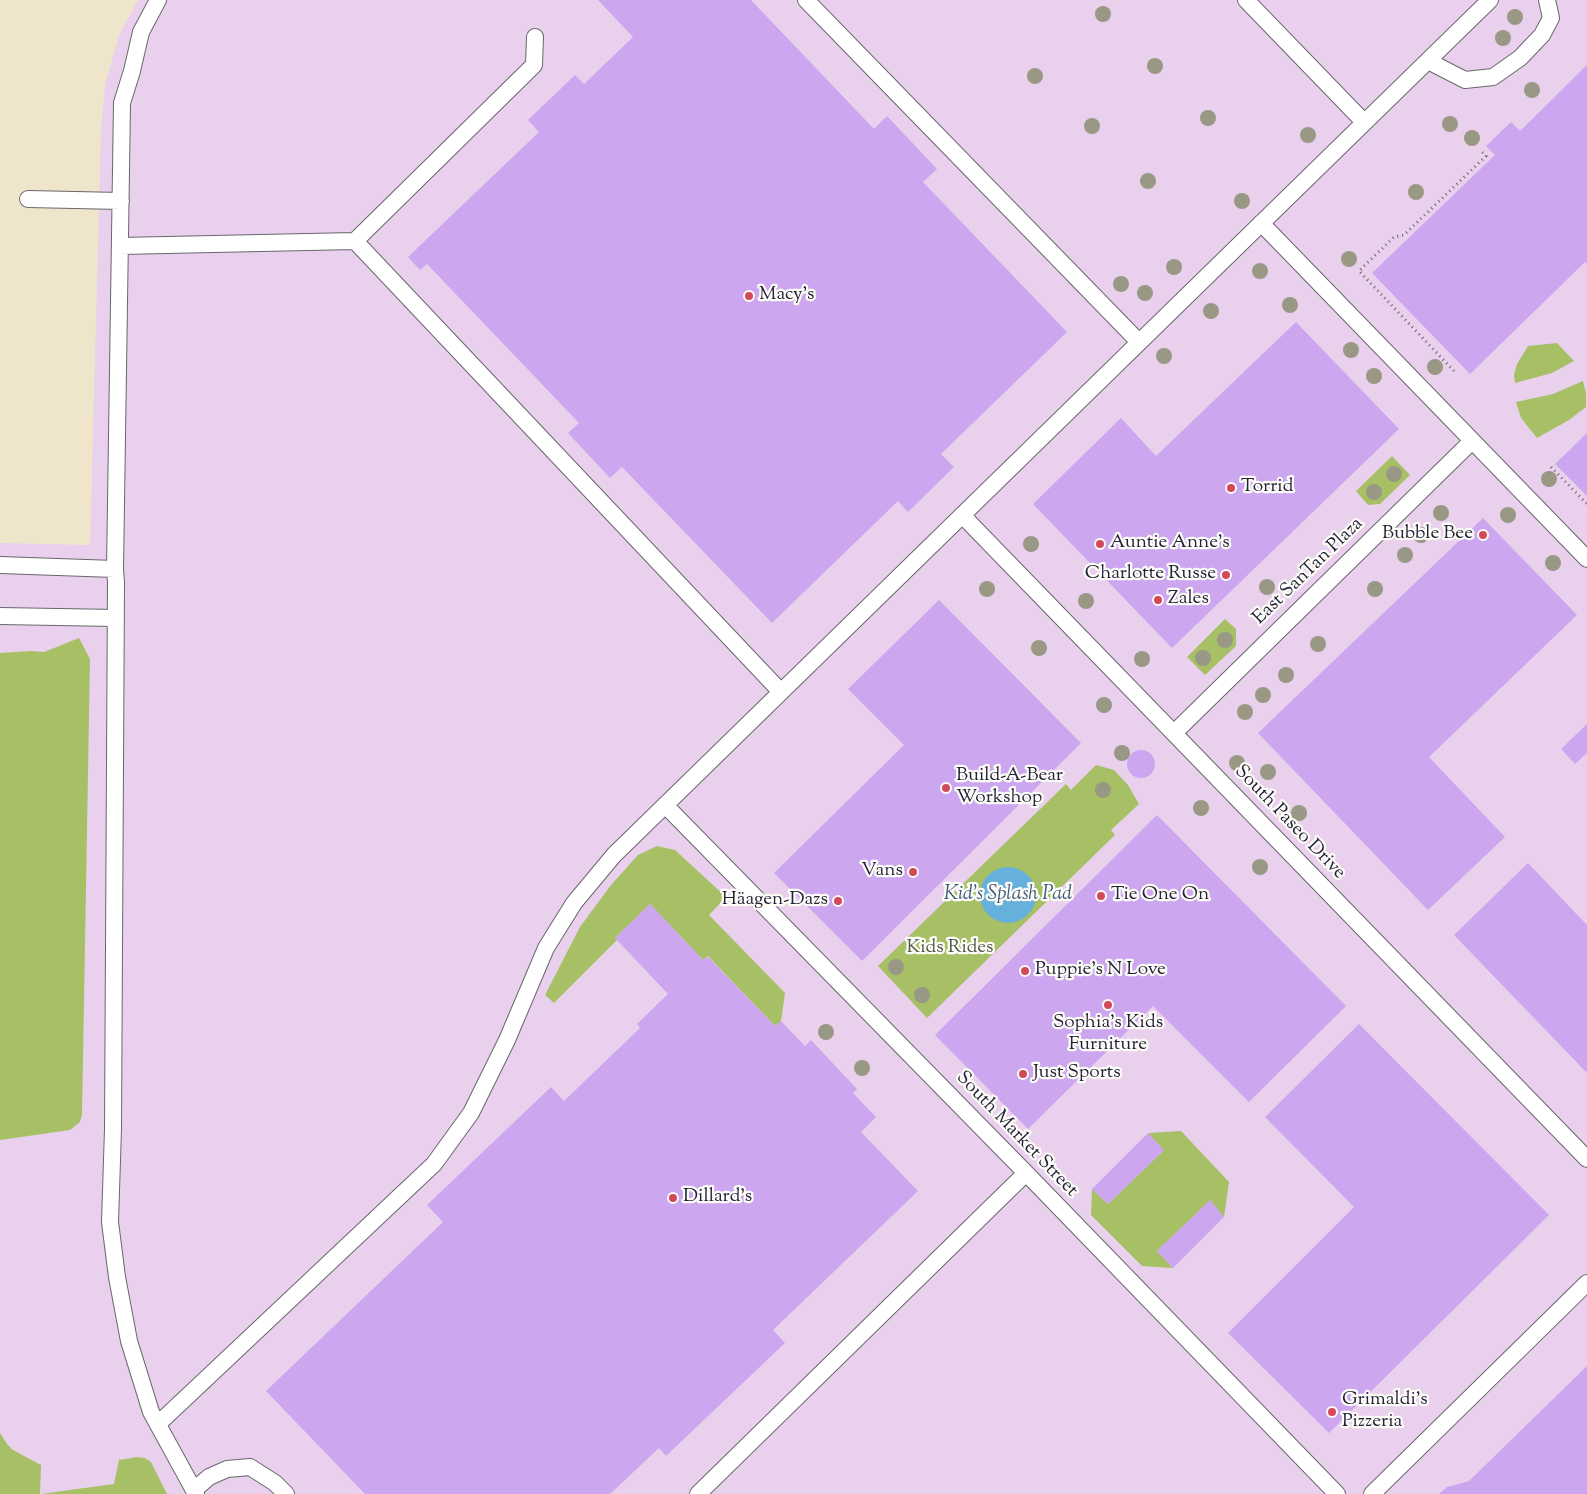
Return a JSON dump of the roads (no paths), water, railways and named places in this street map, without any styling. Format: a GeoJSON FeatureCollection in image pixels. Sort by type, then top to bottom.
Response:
{"type":"FeatureCollection","features":[{"type":"Feature","properties":{"kind":"lane"},"geometry":{"type":"LineString","coordinates":[[158,0],[141,32],[132,71],[122,102],[115,569],[113,1129],[110,1222],[116,1277],[129,1341],[151,1412],[195,1492],[209,1476],[227,1469],[250,1467],[275,1483],[286,1494]]}},
{"type":"Feature","properties":{"kind":"lane"},"geometry":{"type":"LineString","coordinates":[[806,0],[1139,342]]}},
{"type":"Feature","properties":{"kind":"lane"},"geometry":{"type":"LineString","coordinates":[[1246,0],[1364,122]]}},
{"type":"Feature","properties":{"kind":"lane"},"geometry":{"type":"LineString","coordinates":[[158,1424],[434,1164],[471,1113],[507,1040],[546,948],[574,903],[614,855],[1490,0]]}},
{"type":"Feature","properties":{"kind":"lane"},"geometry":{"type":"LineString","coordinates":[[1428,61],[1465,80],[1493,77],[1520,58],[1542,35],[1551,18],[1547,0]]}},
{"type":"Feature","properties":{"kind":"lane"},"geometry":{"type":"LineString","coordinates":[[120,246],[355,241],[534,65],[535,37]]}},
{"type":"Feature","properties":{"kind":"lane"},"geometry":{"type":"LineString","coordinates":[[28,199],[121,201]]}},
{"type":"Feature","properties":{"kind":"lane"},"geometry":{"type":"LineString","coordinates":[[1262,223],[1587,558]]}},
{"type":"Feature","properties":{"kind":"lane"},"geometry":{"type":"LineString","coordinates":[[355,241],[781,692]]}},
{"type":"Feature","properties":{"kind":"lane","name":"East SanTan Plaza"},"geometry":{"type":"LineString","coordinates":[[1174,733],[1472,441]]}},
{"type":"Feature","properties":{"kind":"lane","name":"South Paseo Drive"},"geometry":{"type":"LineString","coordinates":[[962,515],[1587,1159]]}},
{"type":"Feature","properties":{"kind":"lane"},"geometry":{"type":"LineString","coordinates":[[0,565],[115,569]]}},
{"type":"Feature","properties":{"kind":"lane"},"geometry":{"type":"LineString","coordinates":[[0,616],[116,618]]}},
{"type":"Feature","properties":{"kind":"lane","name":"South Market Street"},"geometry":{"type":"LineString","coordinates":[[665,805],[1337,1494]]}},
{"type":"Feature","properties":{"kind":"lane"},"geometry":{"type":"LineString","coordinates":[[698,1494],[1026,1173]]}},
{"type":"Feature","properties":{"kind":"lane"},"geometry":{"type":"LineString","coordinates":[[1372,1494],[1587,1283]]}},
{"type":"Feature","properties":{"kind":"water","name":"Kid's Splash Pad"},"geometry":{"type":"Polygon","coordinates":[[[1003,867],[1013,867],[1028,875],[1034,884],[1036,895],[1034,906],[1028,915],[1013,923],[1003,923],[992,918],[985,911],[980,900],[980,890],[985,879],[992,872],[1003,867]]]}},
{"type":"Feature","properties":{"kind":"place","name":"Macy's"},"geometry":{"type":"Point","coordinates":[749,296]}},
{"type":"Feature","properties":{"kind":"place","name":"Torrid"},"geometry":{"type":"Point","coordinates":[1231,488]}},
{"type":"Feature","properties":{"kind":"place","name":"Bubble Bee"},"geometry":{"type":"Point","coordinates":[1483,535]}},
{"type":"Feature","properties":{"kind":"place","name":"Auntie Anne's"},"geometry":{"type":"Point","coordinates":[1100,544]}},
{"type":"Feature","properties":{"kind":"place","name":"Charlotte Russe"},"geometry":{"type":"Point","coordinates":[1226,575]}},
{"type":"Feature","properties":{"kind":"place","name":"Zales"},"geometry":{"type":"Point","coordinates":[1158,600]}},
{"type":"Feature","properties":{"kind":"place","name":"Build-A-Bear Workshop"},"geometry":{"type":"Point","coordinates":[946,788]}},
{"type":"Feature","properties":{"kind":"place","name":"Vans"},"geometry":{"type":"Point","coordinates":[913,872]}},
{"type":"Feature","properties":{"kind":"place","name":"Tie One On"},"geometry":{"type":"Point","coordinates":[1101,896]}},
{"type":"Feature","properties":{"kind":"place","name":"Häagen-Dazs"},"geometry":{"type":"Point","coordinates":[838,901]}},
{"type":"Feature","properties":{"kind":"place","name":"Puppie's N Love"},"geometry":{"type":"Point","coordinates":[1025,971]}},
{"type":"Feature","properties":{"kind":"place","name":"Sophia's Kids Furniture"},"geometry":{"type":"Point","coordinates":[1108,1005]}},
{"type":"Feature","properties":{"kind":"place","name":"Just Sports"},"geometry":{"type":"Point","coordinates":[1023,1074]}},
{"type":"Feature","properties":{"kind":"place","name":"Dillard's"},"geometry":{"type":"Point","coordinates":[673,1198]}},
{"type":"Feature","properties":{"kind":"place","name":"Grimaldi's Pizzeria"},"geometry":{"type":"Point","coordinates":[1332,1412]}},
{"type":"Feature","properties":{"kind":"park label","name":"Kids Rides"},"geometry":{"type":"Point","coordinates":[950,949]}}]}
